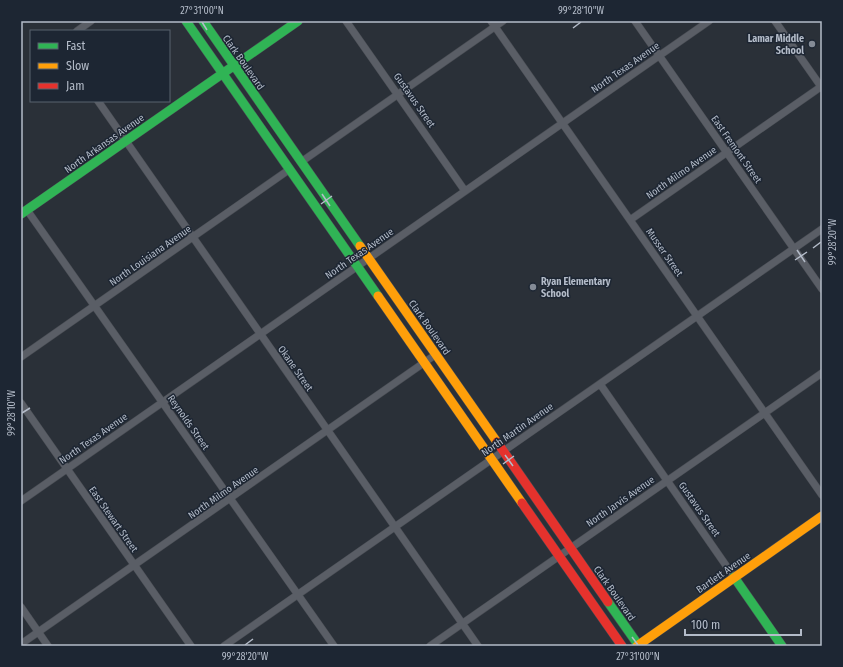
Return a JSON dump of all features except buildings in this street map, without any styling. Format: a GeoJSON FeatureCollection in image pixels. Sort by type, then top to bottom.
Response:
{"type":"FeatureCollection","features":[{"type":"Feature","properties":{"kind":"main road"},"geometry":{"type":"LineString","coordinates":[[186,21],[622,646]]}},
{"type":"Feature","properties":{"kind":"main road","name":"Clark Boulevard"},"geometry":{"type":"LineString","coordinates":[[203,21],[638,646]]}},
{"type":"Feature","properties":{"kind":"main road","name":"North Arkansas Avenue"},"geometry":{"type":"LineString","coordinates":[[24,212],[298,21]]}},
{"type":"Feature","properties":{"kind":"main road","name":"Bartlett Avenue"},"geometry":{"type":"LineString","coordinates":[[638,646],[822,516]]}},
{"type":"Feature","properties":{"kind":"main road","name":"Gustavus Street"},"geometry":{"type":"LineString","coordinates":[[734,577],[782,646]]}},
{"type":"Feature","properties":{"kind":"street"},"geometry":{"type":"LineString","coordinates":[[78,30],[91,21]]}},
{"type":"Feature","properties":{"kind":"street","name":"Gustavus Street"},"geometry":{"type":"LineString","coordinates":[[346,21],[465,191]]}},
{"type":"Feature","properties":{"kind":"street"},"geometry":{"type":"LineString","coordinates":[[301,162],[398,95],[493,24],[503,21]]}},
{"type":"Feature","properties":{"kind":"street","name":"East Fremont Street"},"geometry":{"type":"LineString","coordinates":[[635,21],[822,289]]}},
{"type":"Feature","properties":{"kind":"street","name":"North Texas Avenue"},"geometry":{"type":"LineString","coordinates":[[21,501],[709,21]]}},
{"type":"Feature","properties":{"kind":"street"},"geometry":{"type":"LineString","coordinates":[[775,21],[822,86]]}},
{"type":"Feature","properties":{"kind":"street","name":"Musser Street"},"geometry":{"type":"LineString","coordinates":[[493,24],[822,495]]}},
{"type":"Feature","properties":{"kind":"street","name":"North Milmo Avenue"},"geometry":{"type":"LineString","coordinates":[[630,220],[822,86]]}},
{"type":"Feature","properties":{"kind":"street","name":"Okane Street"},"geometry":{"type":"LineString","coordinates":[[99,102],[478,646]]}},
{"type":"Feature","properties":{"kind":"street","name":"North Louisiana Avenue"},"geometry":{"type":"LineString","coordinates":[[21,357],[290,169]]}},
{"type":"Feature","properties":{"kind":"street","name":"Reynolds Street"},"geometry":{"type":"LineString","coordinates":[[24,212],[95,306],[334,646]]}},
{"type":"Feature","properties":{"kind":"street","name":"North Martin Avenue"},"geometry":{"type":"LineString","coordinates":[[224,646],[822,229]]}},
{"type":"Feature","properties":{"kind":"street","name":"North Milmo Avenue"},"geometry":{"type":"LineString","coordinates":[[21,644],[436,355]]}},
{"type":"Feature","properties":{"kind":"street","name":"North Jarvis Avenue"},"geometry":{"type":"LineString","coordinates":[[430,646],[822,373]]}},
{"type":"Feature","properties":{"kind":"street","name":"Gustavus Street"},"geometry":{"type":"LineString","coordinates":[[600,384],[734,577]]}},
{"type":"Feature","properties":{"kind":"street","name":"East Stewart Street"},"geometry":{"type":"LineString","coordinates":[[21,403],[191,646]]}},
{"type":"Feature","properties":{"kind":"street"},"geometry":{"type":"LineString","coordinates":[[21,607],[48,646]]}},
{"type":"Feature","properties":{"kind":"traffic: fast"},"geometry":{"type":"LineString","coordinates":[[186,21],[378,296]]}},
{"type":"Feature","properties":{"kind":"traffic: fast"},"geometry":{"type":"LineString","coordinates":[[203,21],[360,246]]}},
{"type":"Feature","properties":{"kind":"traffic: fast"},"geometry":{"type":"LineString","coordinates":[[21,214],[298,21]]}},
{"type":"Feature","properties":{"kind":"traffic: fast"},"geometry":{"type":"LineString","coordinates":[[734,577],[782,646]]}},
{"type":"Feature","properties":{"kind":"traffic: fast"},"geometry":{"type":"LineString","coordinates":[[608,602],[639,646]]}},
{"type":"Feature","properties":{"kind":"traffic: slow"},"geometry":{"type":"LineString","coordinates":[[360,246],[497,442]]}},
{"type":"Feature","properties":{"kind":"traffic: slow"},"geometry":{"type":"LineString","coordinates":[[378,296],[522,503]]}},
{"type":"Feature","properties":{"kind":"traffic: slow"},"geometry":{"type":"LineString","coordinates":[[637,646],[822,516]]}},
{"type":"Feature","properties":{"kind":"traffic: jam"},"geometry":{"type":"LineString","coordinates":[[497,442],[608,602]]}},
{"type":"Feature","properties":{"kind":"traffic: jam"},"geometry":{"type":"LineString","coordinates":[[522,503],[622,646]]}},
{"type":"Feature","properties":{"kind":"place","name":"Lamar Middle School"},"geometry":{"type":"Point","coordinates":[812,44]}},
{"type":"Feature","properties":{"kind":"place","name":"Ryan Elementary School"},"geometry":{"type":"Point","coordinates":[533,287]}}]}
